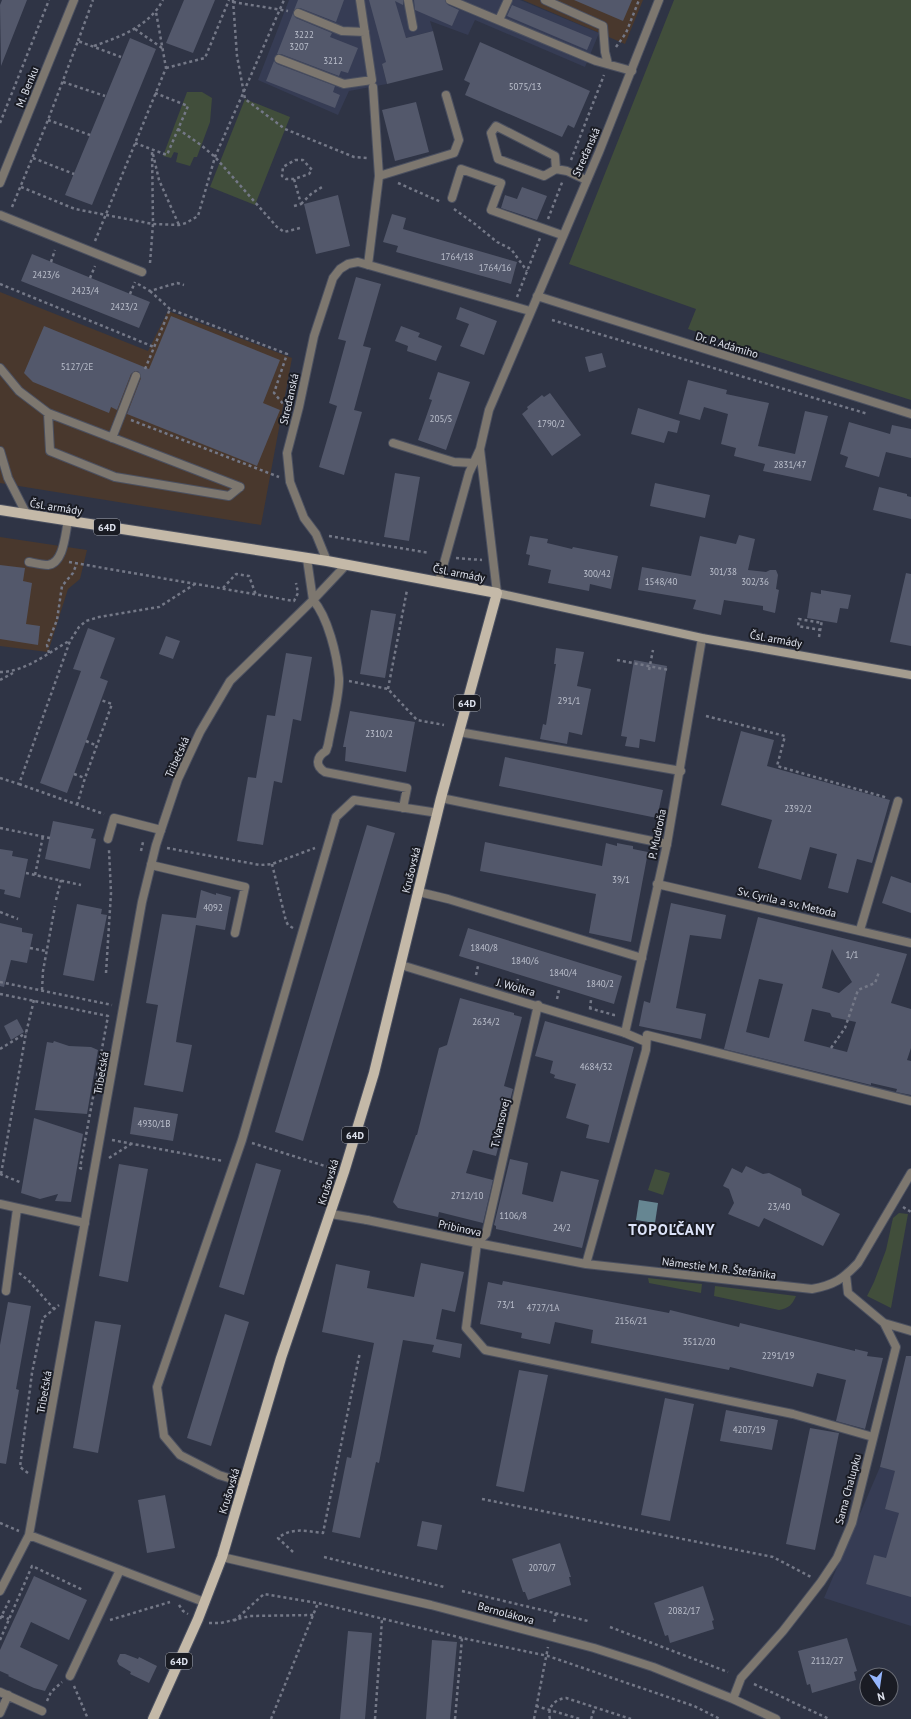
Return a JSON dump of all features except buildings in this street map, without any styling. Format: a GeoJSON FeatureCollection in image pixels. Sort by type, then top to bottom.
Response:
{"type":"FeatureCollection","features":[{"type":"Feature","properties":{"kind":"main road","name":"Čsl. armády"},"geometry":{"type":"LineString","coordinates":[[0,510],[346,564],[439,581],[702,638],[911,675]]}},
{"type":"Feature","properties":{"kind":"main road","name":"Krušovská"},"geometry":{"type":"LineString","coordinates":[[153,1719],[222,1557],[281,1358],[331,1214],[374,1073],[441,798],[497,594]]}},
{"type":"Feature","properties":{"kind":"street","name":"M. Benku"},"geometry":{"type":"LineString","coordinates":[[0,183],[74,0]]}},
{"type":"Feature","properties":{"kind":"street"},"geometry":{"type":"LineString","coordinates":[[360,0],[373,83],[379,176],[368,265]]}},
{"type":"Feature","properties":{"kind":"street"},"geometry":{"type":"LineString","coordinates":[[408,0],[413,27]]}},
{"type":"Feature","properties":{"kind":"street"},"geometry":{"type":"LineString","coordinates":[[450,0],[608,64],[632,71]]}},
{"type":"Feature","properties":{"kind":"street"},"geometry":{"type":"LineString","coordinates":[[499,20],[508,0]]}},
{"type":"Feature","properties":{"kind":"street"},"geometry":{"type":"LineString","coordinates":[[546,0],[603,26],[605,52],[608,64]]}},
{"type":"Feature","properties":{"kind":"street","name":"Streďanská"},"geometry":{"type":"LineString","coordinates":[[439,581],[469,473],[480,449],[489,410],[632,71],[659,0]]}},
{"type":"Feature","properties":{"kind":"street"},"geometry":{"type":"LineString","coordinates":[[298,13],[342,31],[365,32]]}},
{"type":"Feature","properties":{"kind":"street"},"geometry":{"type":"LineString","coordinates":[[279,59],[344,84],[373,83]]}},
{"type":"Feature","properties":{"kind":"street"},"geometry":{"type":"LineString","coordinates":[[379,176],[454,153],[459,140],[446,96]]}},
{"type":"Feature","properties":{"kind":"street"},"geometry":{"type":"LineString","coordinates":[[556,169],[556,156],[496,126],[491,133],[498,160],[544,176],[556,169],[566,171],[586,180]]}},
{"type":"Feature","properties":{"kind":"street"},"geometry":{"type":"LineString","coordinates":[[452,198],[461,169],[501,183],[491,210],[562,235]]}},
{"type":"Feature","properties":{"kind":"street"},"geometry":{"type":"LineString","coordinates":[[4,217],[142,272]]}},
{"type":"Feature","properties":{"kind":"street","name":"Streďanská"},"geometry":{"type":"LineString","coordinates":[[327,561],[316,534],[304,518],[290,482],[287,453],[314,336],[333,278],[340,269],[348,264],[358,262],[530,311]]}},
{"type":"Feature","properties":{"kind":"street","name":"Dr. P. Adámiho"},"geometry":{"type":"LineString","coordinates":[[537,296],[911,414]]}},
{"type":"Feature","properties":{"kind":"street"},"geometry":{"type":"LineString","coordinates":[[0,368],[19,391],[48,413],[240,487],[229,496],[114,477],[50,451],[48,413]]}},
{"type":"Feature","properties":{"kind":"street"},"geometry":{"type":"LineString","coordinates":[[112,438],[140,376]]}},
{"type":"Feature","properties":{"kind":"street"},"geometry":{"type":"LineString","coordinates":[[393,443],[454,462],[474,463]]}},
{"type":"Feature","properties":{"kind":"street","name":"Streďanská"},"geometry":{"type":"LineString","coordinates":[[480,449],[497,594]]}},
{"type":"Feature","properties":{"kind":"street"},"geometry":{"type":"LineString","coordinates":[[0,451],[4,478],[27,515]]}},
{"type":"Feature","properties":{"kind":"street"},"geometry":{"type":"LineString","coordinates":[[29,562],[48,565],[57,560],[63,547],[68,521]]}},
{"type":"Feature","properties":{"kind":"street"},"geometry":{"type":"LineString","coordinates":[[307,559],[313,600],[321,609],[332,643],[339,679],[328,745],[326,751],[321,754],[318,759],[318,764],[320,769],[325,772],[407,788],[403,808]]}},
{"type":"Feature","properties":{"kind":"street","name":"Tribečská"},"geometry":{"type":"LineString","coordinates":[[0,1591],[29,1535],[142,902],[161,830],[178,779],[200,732],[230,681],[313,600],[346,564]]}},
{"type":"Feature","properties":{"kind":"street","name":"P. Mudroňa"},"geometry":{"type":"LineString","coordinates":[[625,1032],[667,844],[681,771],[702,638]]}},
{"type":"Feature","properties":{"kind":"street"},"geometry":{"type":"LineString","coordinates":[[459,732],[681,771]]}},
{"type":"Feature","properties":{"kind":"street"},"geometry":{"type":"LineString","coordinates":[[441,798],[667,844]]}},
{"type":"Feature","properties":{"kind":"street"},"geometry":{"type":"LineString","coordinates":[[245,1482],[219,1475],[180,1455],[164,1436],[157,1387],[233,1162],[242,1140],[336,817],[354,800],[438,813]]}},
{"type":"Feature","properties":{"kind":"street"},"geometry":{"type":"LineString","coordinates":[[860,930],[898,801]]}},
{"type":"Feature","properties":{"kind":"street"},"geometry":{"type":"LineString","coordinates":[[108,839],[114,818],[161,830]]}},
{"type":"Feature","properties":{"kind":"street"},"geometry":{"type":"LineString","coordinates":[[151,865],[245,887],[235,933]]}},
{"type":"Feature","properties":{"kind":"street","name":"Sv. Cyrila a sv. Metoda"},"geometry":{"type":"LineString","coordinates":[[657,884],[911,943]]}},
{"type":"Feature","properties":{"kind":"street"},"geometry":{"type":"LineString","coordinates":[[419,892],[448,899],[642,958]]}},
{"type":"Feature","properties":{"kind":"street","name":"J. Wolkra"},"geometry":{"type":"LineString","coordinates":[[401,965],[625,1032],[646,1042]]}},
{"type":"Feature","properties":{"kind":"street","name":"T. Vansovej"},"geometry":{"type":"LineString","coordinates":[[477,1243],[486,1234],[538,1005]]}},
{"type":"Feature","properties":{"kind":"street"},"geometry":{"type":"LineString","coordinates":[[586,1264],[646,1050],[647,1035],[911,1101]]}},
{"type":"Feature","properties":{"kind":"street","name":"Námestie M. R. Štefánika"},"geometry":{"type":"LineString","coordinates":[[586,1264],[812,1289],[830,1286],[846,1275],[858,1263],[911,1173]]}},
{"type":"Feature","properties":{"kind":"street"},"geometry":{"type":"LineString","coordinates":[[0,1204],[85,1223]]}},
{"type":"Feature","properties":{"kind":"street"},"geometry":{"type":"LineString","coordinates":[[6,1291],[17,1209]]}},
{"type":"Feature","properties":{"kind":"street","name":"Pribinova"},"geometry":{"type":"LineString","coordinates":[[331,1214],[586,1264]]}},
{"type":"Feature","properties":{"kind":"street"},"geometry":{"type":"LineString","coordinates":[[477,1243],[466,1328],[485,1350],[793,1414],[873,1437]]}},
{"type":"Feature","properties":{"kind":"street"},"geometry":{"type":"LineString","coordinates":[[846,1275],[848,1293],[884,1323],[911,1331]]}},
{"type":"Feature","properties":{"kind":"street","name":"Sama Chalupku"},"geometry":{"type":"LineString","coordinates":[[733,1699],[741,1678],[783,1631],[822,1582],[837,1558],[852,1523],[896,1347],[884,1323]]}},
{"type":"Feature","properties":{"kind":"street"},"geometry":{"type":"LineString","coordinates":[[29,1535],[204,1602]]}},
{"type":"Feature","properties":{"kind":"street","name":"Bernolákova"},"geometry":{"type":"LineString","coordinates":[[222,1557],[431,1605],[594,1648],[653,1667],[733,1699],[776,1719]]}},
{"type":"Feature","properties":{"kind":"street"},"geometry":{"type":"LineString","coordinates":[[70,1676],[120,1570]]}},
{"type":"Feature","properties":{"kind":"street"},"geometry":{"type":"LineString","coordinates":[[0,1692],[42,1711]]}},
{"type":"Feature","properties":{"kind":"street"},"geometry":{"type":"LineString","coordinates":[[0,1713],[8,1695]]}},
{"type":"Feature","properties":{"kind":"path"},"geometry":{"type":"LineString","coordinates":[[0,123],[49,0]]}},
{"type":"Feature","properties":{"kind":"path"},"geometry":{"type":"LineString","coordinates":[[4,217],[21,187],[33,158],[93,0]]}},
{"type":"Feature","properties":{"kind":"path"},"geometry":{"type":"LineString","coordinates":[[94,46],[123,36],[135,29],[156,12],[163,0]]}},
{"type":"Feature","properties":{"kind":"path"},"geometry":{"type":"LineString","coordinates":[[166,68],[205,58],[229,0]]}},
{"type":"Feature","properties":{"kind":"path"},"geometry":{"type":"LineString","coordinates":[[21,187],[75,209],[153,224],[179,225],[198,216],[214,157],[284,0]]}},
{"type":"Feature","properties":{"kind":"path"},"geometry":{"type":"LineString","coordinates":[[612,52],[626,33],[639,0]]}},
{"type":"Feature","properties":{"kind":"path"},"geometry":{"type":"LineString","coordinates":[[298,13],[233,1],[237,56],[245,99],[285,130],[354,157],[378,159]]}},
{"type":"Feature","properties":{"kind":"path"},"geometry":{"type":"LineString","coordinates":[[91,252],[166,68],[156,12]]}},
{"type":"Feature","properties":{"kind":"path"},"geometry":{"type":"LineString","coordinates":[[135,29],[163,49]]}},
{"type":"Feature","properties":{"kind":"path"},"geometry":{"type":"LineString","coordinates":[[78,41],[121,57]]}},
{"type":"Feature","properties":{"kind":"path"},"geometry":{"type":"LineString","coordinates":[[570,162],[605,74]]}},
{"type":"Feature","properties":{"kind":"path"},"geometry":{"type":"LineString","coordinates":[[63,82],[105,96]]}},
{"type":"Feature","properties":{"kind":"path"},"geometry":{"type":"LineString","coordinates":[[135,143],[167,155],[188,106],[156,93]]}},
{"type":"Feature","properties":{"kind":"path"},"geometry":{"type":"LineString","coordinates":[[48,120],[90,135]]}},
{"type":"Feature","properties":{"kind":"path"},"geometry":{"type":"LineString","coordinates":[[178,129],[201,144],[276,227],[284,232],[300,228]]}},
{"type":"Feature","properties":{"kind":"path"},"geometry":{"type":"LineString","coordinates":[[152,150],[159,180],[179,225]]}},
{"type":"Feature","properties":{"kind":"path"},"geometry":{"type":"LineString","coordinates":[[142,272],[149,266],[153,224],[152,150]]}},
{"type":"Feature","properties":{"kind":"path"},"geometry":{"type":"LineString","coordinates":[[33,158],[74,174]]}},
{"type":"Feature","properties":{"kind":"path"},"geometry":{"type":"LineString","coordinates":[[303,160],[312,170],[309,174],[294,179],[286,179],[282,176],[283,167],[289,162],[303,160]]}},
{"type":"Feature","properties":{"kind":"path"},"geometry":{"type":"LineString","coordinates":[[379,176],[444,204]]}},
{"type":"Feature","properties":{"kind":"path"},"geometry":{"type":"LineString","coordinates":[[294,179],[301,204]]}},
{"type":"Feature","properties":{"kind":"path"},"geometry":{"type":"LineString","coordinates":[[294,206],[301,204],[311,194],[322,188]]}},
{"type":"Feature","properties":{"kind":"path"},"geometry":{"type":"LineString","coordinates":[[450,207],[469,219],[497,242],[511,249],[527,271]]}},
{"type":"Feature","properties":{"kind":"path"},"geometry":{"type":"LineString","coordinates":[[51,262],[55,250]]}},
{"type":"Feature","properties":{"kind":"path"},"geometry":{"type":"LineString","coordinates":[[90,278],[95,266]]}},
{"type":"Feature","properties":{"kind":"path"},"geometry":{"type":"LineString","coordinates":[[130,294],[135,282]]}},
{"type":"Feature","properties":{"kind":"path"},"geometry":{"type":"LineString","coordinates":[[0,284],[154,347]]}},
{"type":"Feature","properties":{"kind":"path"},"geometry":{"type":"LineString","coordinates":[[150,291],[170,310],[287,354],[274,393]]}},
{"type":"Feature","properties":{"kind":"path"},"geometry":{"type":"LineString","coordinates":[[140,376],[170,310]]}},
{"type":"Feature","properties":{"kind":"path"},"geometry":{"type":"LineString","coordinates":[[552,320],[874,416]]}},
{"type":"Feature","properties":{"kind":"path"},"geometry":{"type":"LineString","coordinates":[[129,419],[271,476],[280,477]]}},
{"type":"Feature","properties":{"kind":"path"},"geometry":{"type":"LineString","coordinates":[[326,535],[429,553]]}},
{"type":"Feature","properties":{"kind":"path"},"geometry":{"type":"LineString","coordinates":[[454,564],[454,558],[482,560]]}},
{"type":"Feature","properties":{"kind":"path"},"geometry":{"type":"LineString","coordinates":[[57,560],[294,601],[298,593],[296,583]]}},
{"type":"Feature","properties":{"kind":"path"},"geometry":{"type":"LineString","coordinates":[[49,653],[47,645],[57,620],[62,586],[73,573],[77,563]]}},
{"type":"Feature","properties":{"kind":"path"},"geometry":{"type":"LineString","coordinates":[[223,589],[236,574],[249,576],[256,595]]}},
{"type":"Feature","properties":{"kind":"path"},"geometry":{"type":"LineString","coordinates":[[20,784],[70,641],[79,627],[98,617],[159,607],[195,584]]}},
{"type":"Feature","properties":{"kind":"path"},"geometry":{"type":"LineString","coordinates":[[388,689],[407,590]]}},
{"type":"Feature","properties":{"kind":"path"},"geometry":{"type":"LineString","coordinates":[[820,637],[821,630],[822,621],[799,619],[798,626],[821,630]]}},
{"type":"Feature","properties":{"kind":"path"},"geometry":{"type":"LineString","coordinates":[[0,672],[11,672],[18,669],[70,641]]}},
{"type":"Feature","properties":{"kind":"path"},"geometry":{"type":"LineString","coordinates":[[650,668],[653,650]]}},
{"type":"Feature","properties":{"kind":"path"},"geometry":{"type":"LineString","coordinates":[[617,660],[650,668],[670,670]]}},
{"type":"Feature","properties":{"kind":"path"},"geometry":{"type":"LineString","coordinates":[[0,680],[18,669]]}},
{"type":"Feature","properties":{"kind":"path"},"geometry":{"type":"LineString","coordinates":[[339,679],[388,689],[416,720],[444,725]]}},
{"type":"Feature","properties":{"kind":"path"},"geometry":{"type":"LineString","coordinates":[[77,804],[112,704],[101,700]]}},
{"type":"Feature","properties":{"kind":"path"},"geometry":{"type":"LineString","coordinates":[[706,716],[785,736],[777,766],[898,801]]}},
{"type":"Feature","properties":{"kind":"path"},"geometry":{"type":"LineString","coordinates":[[86,741],[97,746]]}},
{"type":"Feature","properties":{"kind":"path"},"geometry":{"type":"LineString","coordinates":[[74,774],[85,778]]}},
{"type":"Feature","properties":{"kind":"path"},"geometry":{"type":"LineString","coordinates":[[0,778],[114,818]]}},
{"type":"Feature","properties":{"kind":"path"},"geometry":{"type":"LineString","coordinates":[[0,828],[50,838]]}},
{"type":"Feature","properties":{"kind":"path"},"geometry":{"type":"LineString","coordinates":[[35,875],[43,836]]}},
{"type":"Feature","properties":{"kind":"path"},"geometry":{"type":"LineString","coordinates":[[106,973],[111,893],[108,839]]}},
{"type":"Feature","properties":{"kind":"path"},"geometry":{"type":"LineString","coordinates":[[166,848],[260,865],[272,864],[329,843]]}},
{"type":"Feature","properties":{"kind":"path"},"geometry":{"type":"LineString","coordinates":[[272,864],[286,921],[291,928],[303,932]]}},
{"type":"Feature","properties":{"kind":"path"},"geometry":{"type":"LineString","coordinates":[[26,873],[81,885]]}},
{"type":"Feature","properties":{"kind":"path"},"geometry":{"type":"LineString","coordinates":[[56,900],[61,880]]}},
{"type":"Feature","properties":{"kind":"path"},"geometry":{"type":"LineString","coordinates":[[42,990],[46,952],[55,906]]}},
{"type":"Feature","properties":{"kind":"path"},"geometry":{"type":"LineString","coordinates":[[0,912],[18,919]]}},
{"type":"Feature","properties":{"kind":"path"},"geometry":{"type":"LineString","coordinates":[[30,948],[46,952]]}},
{"type":"Feature","properties":{"kind":"path"},"geometry":{"type":"LineString","coordinates":[[476,975],[478,966]]}},
{"type":"Feature","properties":{"kind":"path"},"geometry":{"type":"LineString","coordinates":[[830,1048],[845,1028],[858,990],[875,983],[879,972]]}},
{"type":"Feature","properties":{"kind":"path"},"geometry":{"type":"LineString","coordinates":[[516,986],[518,979]]}},
{"type":"Feature","properties":{"kind":"path"},"geometry":{"type":"LineString","coordinates":[[0,982],[115,1005]]}},
{"type":"Feature","properties":{"kind":"path"},"geometry":{"type":"LineString","coordinates":[[557,999],[559,990]]}},
{"type":"Feature","properties":{"kind":"path"},"geometry":{"type":"LineString","coordinates":[[0,994],[108,1016],[80,1168],[88,1170]]}},
{"type":"Feature","properties":{"kind":"path"},"geometry":{"type":"LineString","coordinates":[[22,1183],[0,1174],[26,1032],[34,1000]]}},
{"type":"Feature","properties":{"kind":"path"},"geometry":{"type":"LineString","coordinates":[[590,1009],[591,1000]]}},
{"type":"Feature","properties":{"kind":"path"},"geometry":{"type":"LineString","coordinates":[[0,1049],[26,1032]]}},
{"type":"Feature","properties":{"kind":"path"},"geometry":{"type":"LineString","coordinates":[[112,1140],[233,1162]]}},
{"type":"Feature","properties":{"kind":"path"},"geometry":{"type":"LineString","coordinates":[[242,1140],[328,1167]]}},
{"type":"Feature","properties":{"kind":"path"},"geometry":{"type":"LineString","coordinates":[[109,1158],[132,1144]]}},
{"type":"Feature","properties":{"kind":"path"},"geometry":{"type":"LineString","coordinates":[[10,1266],[29,1281],[54,1309]]}},
{"type":"Feature","properties":{"kind":"path"},"geometry":{"type":"LineString","coordinates":[[34,1476],[20,1467],[32,1373],[43,1318],[62,1302]]}},
{"type":"Feature","properties":{"kind":"path"},"geometry":{"type":"LineString","coordinates":[[293,1552],[278,1538],[285,1532],[295,1530],[323,1533],[360,1352]]}},
{"type":"Feature","properties":{"kind":"path"},"geometry":{"type":"LineString","coordinates":[[482,1499],[773,1557],[822,1582]]}},
{"type":"Feature","properties":{"kind":"path"},"geometry":{"type":"LineString","coordinates":[[0,1523],[29,1535]]}},
{"type":"Feature","properties":{"kind":"path"},"geometry":{"type":"LineString","coordinates":[[324,1557],[444,1587]]}},
{"type":"Feature","properties":{"kind":"path"},"geometry":{"type":"LineString","coordinates":[[0,1640],[32,1566],[82,1590]]}},
{"type":"Feature","properties":{"kind":"path"},"geometry":{"type":"LineString","coordinates":[[462,1591],[588,1621]]}},
{"type":"Feature","properties":{"kind":"path"},"geometry":{"type":"LineString","coordinates":[[234,1621],[264,1594],[318,1603],[462,1638],[546,1656],[694,1706],[720,1719]]}},
{"type":"Feature","properties":{"kind":"path"},"geometry":{"type":"LineString","coordinates":[[9,1619],[1,1618],[10,1597]]}},
{"type":"Feature","properties":{"kind":"path"},"geometry":{"type":"LineString","coordinates":[[166,1598],[174,1600],[183,1611]]}},
{"type":"Feature","properties":{"kind":"path"},"geometry":{"type":"LineString","coordinates":[[94,1625],[174,1600]]}},
{"type":"Feature","properties":{"kind":"path"},"geometry":{"type":"LineString","coordinates":[[271,1719],[318,1603]]}},
{"type":"Feature","properties":{"kind":"path"},"geometry":{"type":"LineString","coordinates":[[554,1622],[556,1613]]}},
{"type":"Feature","properties":{"kind":"path"},"geometry":{"type":"LineString","coordinates":[[212,1624],[234,1621],[250,1616],[314,1616]]}},
{"type":"Feature","properties":{"kind":"path"},"geometry":{"type":"LineString","coordinates":[[375,1719],[382,1619]]}},
{"type":"Feature","properties":{"kind":"path"},"geometry":{"type":"LineString","coordinates":[[610,1627],[728,1672]]}},
{"type":"Feature","properties":{"kind":"path"},"geometry":{"type":"LineString","coordinates":[[455,1719],[462,1638]]}},
{"type":"Feature","properties":{"kind":"path"},"geometry":{"type":"LineString","coordinates":[[534,1719],[548,1646]]}},
{"type":"Feature","properties":{"kind":"path"},"geometry":{"type":"LineString","coordinates":[[70,1676],[88,1719]]}},
{"type":"Feature","properties":{"kind":"path"},"geometry":{"type":"LineString","coordinates":[[754,1684],[830,1719]]}},
{"type":"Feature","properties":{"kind":"path"},"geometry":{"type":"LineString","coordinates":[[550,1719],[548,1710],[553,1703],[562,1698],[571,1699],[631,1719]]}},
{"type":"Feature","properties":{"kind":"path"},"geometry":{"type":"LineString","coordinates":[[536,1706],[580,1719]]}},
{"type":"Feature","properties":{"kind":"path"},"geometry":{"type":"LineString","coordinates":[[591,1719],[595,1707]]}},
{"type":"Feature","properties":{"kind":"shaded area"},"geometry":{"type":"Polygon","coordinates":[[[289,0],[520,0],[599,33],[585,67],[475,20],[468,35],[430,21],[433,31],[398,40],[402,58],[382,64],[387,84],[349,91],[338,115],[258,80],[289,0]]]}},
{"type":"Feature","properties":{"kind":"shaded area"},"geometry":{"type":"Polygon","coordinates":[[[523,0],[643,0],[625,44],[523,0]]]}},
{"type":"Feature","properties":{"kind":"shaded area"},"geometry":{"type":"Polygon","coordinates":[[[0,292],[148,351],[168,311],[292,358],[261,525],[0,483],[0,292]]]}},
{"type":"Feature","properties":{"kind":"shaded area"},"geometry":{"type":"Polygon","coordinates":[[[0,537],[87,550],[80,579],[68,589],[48,652],[0,646],[0,537]]]}},
{"type":"Feature","properties":{"kind":"shaded area"},"geometry":{"type":"Polygon","coordinates":[[[639,1200],[658,1203],[655,1223],[636,1220],[639,1200]]]}},
{"type":"Feature","properties":{"kind":"shaded area"},"geometry":{"type":"Polygon","coordinates":[[[880,1467],[911,1475],[911,1626],[824,1598],[880,1467]]]}},
{"type":"Feature","properties":{"kind":"green space"},"geometry":{"type":"Polygon","coordinates":[[[674,0],[911,0],[911,400],[688,329],[696,309],[569,264],[674,0]]]}},
{"type":"Feature","properties":{"kind":"green space"},"geometry":{"type":"Polygon","coordinates":[[[187,92],[202,92],[212,98],[210,122],[197,157],[194,157],[190,166],[176,162],[178,153],[174,152],[171,158],[163,156],[187,92]]]}},
{"type":"Feature","properties":{"kind":"green space"},"geometry":{"type":"Polygon","coordinates":[[[245,99],[290,117],[255,205],[210,187],[245,99]]]}},
{"type":"Feature","properties":{"kind":"green space"},"geometry":{"type":"Polygon","coordinates":[[[655,1169],[670,1173],[663,1195],[648,1190],[655,1169]]]}},
{"type":"Feature","properties":{"kind":"green space"},"geometry":{"type":"Polygon","coordinates":[[[899,1213],[908,1214],[891,1308],[867,1296],[886,1250],[893,1218],[899,1213]]]}},
{"type":"Feature","properties":{"kind":"green space"},"geometry":{"type":"Polygon","coordinates":[[[648,1278],[702,1284],[701,1293],[649,1283],[648,1278]]]}},
{"type":"Feature","properties":{"kind":"green space"},"geometry":{"type":"Polygon","coordinates":[[[715,1286],[796,1296],[790,1306],[779,1310],[714,1296],[715,1286]]]}},
{"type":"Feature","properties":{"kind":"district","name":"TOPOĽČANY"},"geometry":{"type":"Point","coordinates":[672,1230]}}]}
